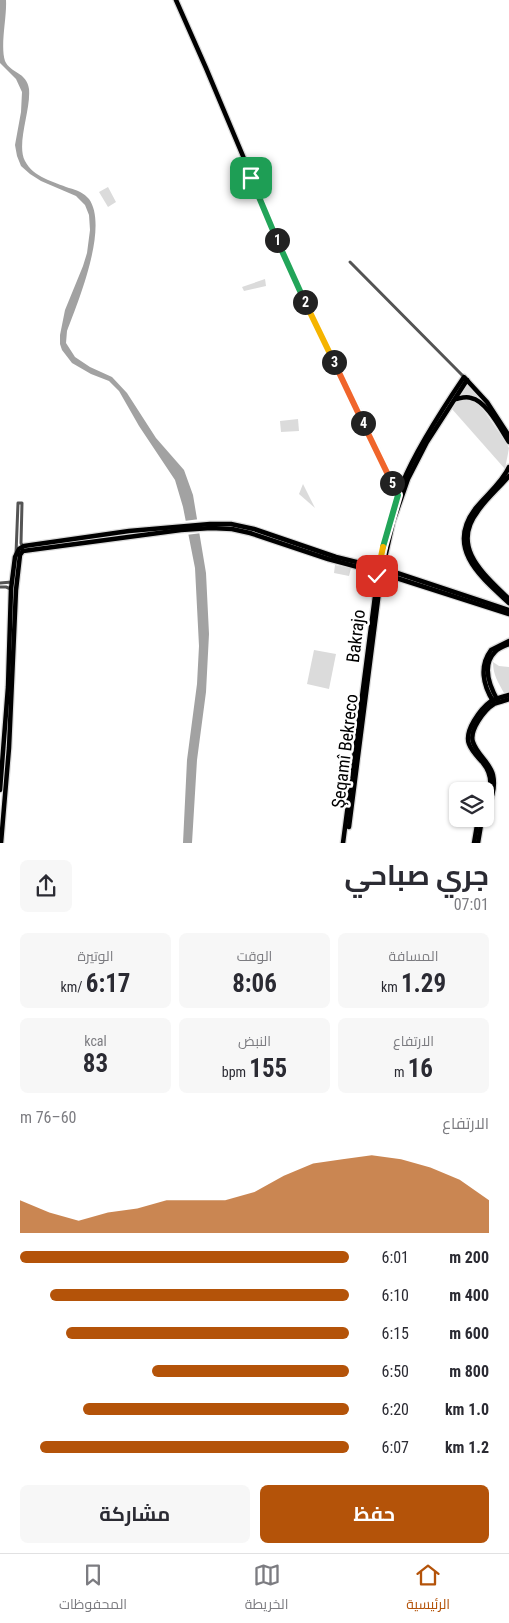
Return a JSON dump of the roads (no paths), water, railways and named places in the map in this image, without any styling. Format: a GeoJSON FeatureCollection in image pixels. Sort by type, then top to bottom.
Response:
{"type":"FeatureCollection","features":[{"type":"Feature","properties":{"kind":"main road"},"geometry":{"type":"LineString","coordinates":[[176,0],[290,268],[399,497]]}},
{"type":"Feature","properties":{"kind":"main road"},"geometry":{"type":"LineString","coordinates":[[198,51],[216,100],[288,272],[399,497]]}},
{"type":"Feature","properties":{"kind":"main road"},"geometry":{"type":"LineString","coordinates":[[402,489],[402,483],[424,441],[466,378],[487,402],[509,436]]}},
{"type":"Feature","properties":{"kind":"main road"},"geometry":{"type":"LineString","coordinates":[[380,571],[386,532],[402,489],[428,442],[456,399],[461,385]]}},
{"type":"Feature","properties":{"kind":"main road"},"geometry":{"type":"LineString","coordinates":[[456,399],[463,397],[477,400],[486,408],[509,442]]}},
{"type":"Feature","properties":{"kind":"main road"},"geometry":{"type":"LineString","coordinates":[[509,469],[475,509],[466,528],[465,544],[474,568],[509,599]]}},
{"type":"Feature","properties":{"kind":"main road"},"geometry":{"type":"LineString","coordinates":[[509,476],[477,511],[469,529],[468,542],[471,554],[484,577],[509,603]]}},
{"type":"Feature","properties":{"kind":"main road"},"geometry":{"type":"LineString","coordinates":[[393,485],[398,486],[402,483]]}},
{"type":"Feature","properties":{"kind":"main road"},"geometry":{"type":"LineString","coordinates":[[0,790],[10,687],[13,587],[16,557],[18,550],[23,546],[223,524],[243,527],[509,610]]}},
{"type":"Feature","properties":{"kind":"main road"},"geometry":{"type":"LineString","coordinates":[[13,587],[22,552],[62,542]]}},
{"type":"Feature","properties":{"kind":"main road","name":"Şeqamî Bekreco"},"geometry":{"type":"LineString","coordinates":[[345,843],[380,571]]}},
{"type":"Feature","properties":{"kind":"main road"},"geometry":{"type":"LineString","coordinates":[[440,589],[509,614]]}},
{"type":"Feature","properties":{"kind":"main road"},"geometry":{"type":"LineString","coordinates":[[495,701],[483,673],[486,657],[493,647],[509,640]]}},
{"type":"Feature","properties":{"kind":"main road"},"geometry":{"type":"LineString","coordinates":[[491,782],[486,767],[472,750],[468,737],[471,725],[487,704],[491,693],[487,676],[489,662],[496,651],[509,644]]}},
{"type":"Feature","properties":{"kind":"main road"},"geometry":{"type":"LineString","coordinates":[[491,693],[508,698]]}},
{"type":"Feature","properties":{"kind":"main road"},"geometry":{"type":"LineString","coordinates":[[1,843],[9,694]]}},
{"type":"Feature","properties":{"kind":"main road"},"geometry":{"type":"LineString","coordinates":[[487,704],[508,698]]}},
{"type":"Feature","properties":{"kind":"main road"},"geometry":{"type":"LineString","coordinates":[[492,782],[491,767],[474,745],[472,735],[477,723],[495,701]]}},
{"type":"Feature","properties":{"kind":"main road"},"geometry":{"type":"LineString","coordinates":[[474,843],[477,827]]}},
{"type":"Feature","properties":{"kind":"main road"},"geometry":{"type":"LineString","coordinates":[[478,843],[481,827]]}},
{"type":"Feature","properties":{"kind":"street"},"geometry":{"type":"LineString","coordinates":[[350,262],[466,378]]}},
{"type":"Feature","properties":{"kind":"street"},"geometry":{"type":"LineString","coordinates":[[16,557],[20,503],[21,543],[23,546]]}},
{"type":"Feature","properties":{"kind":"street"},"geometry":{"type":"LineString","coordinates":[[0,585],[13,587]]}},
{"type":"Feature","properties":{"kind":"street"},"geometry":{"type":"LineString","coordinates":[[0,585],[13,587]]}}]}
